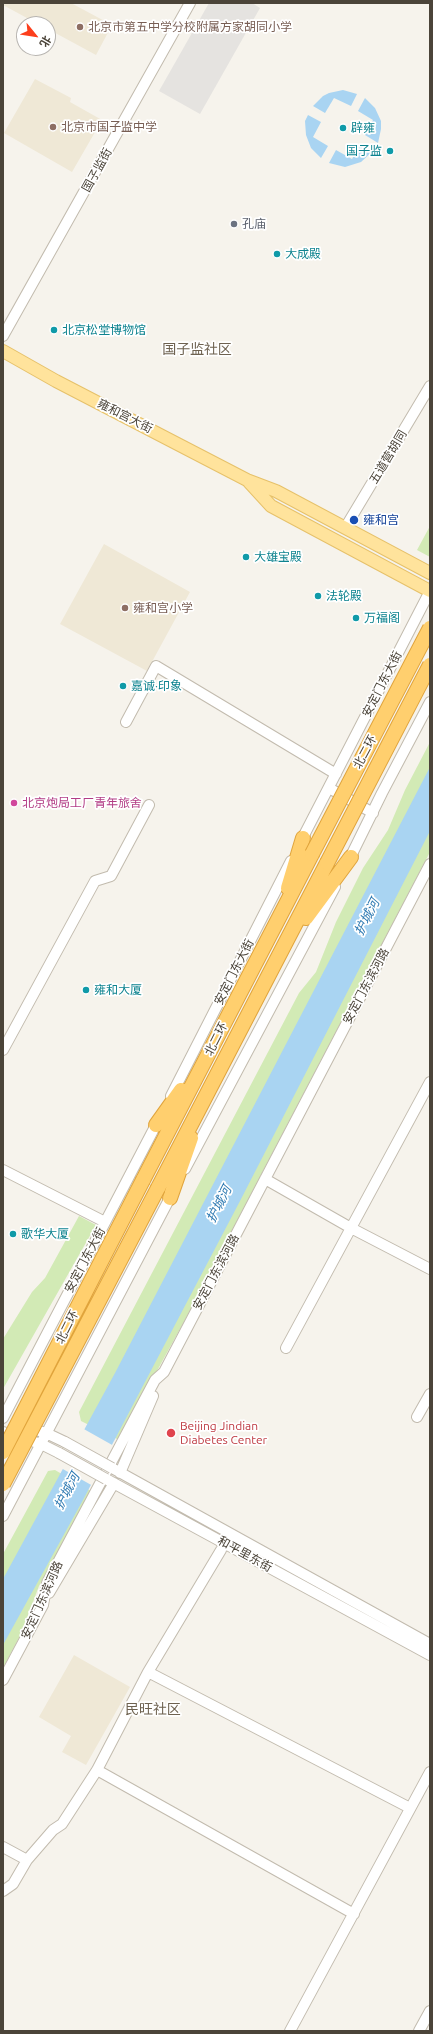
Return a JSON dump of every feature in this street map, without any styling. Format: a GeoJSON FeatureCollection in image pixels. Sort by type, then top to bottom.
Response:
{"type":"FeatureCollection","features":[{"type":"Feature","properties":{"kind":"highway","name":"北二环"},"geometry":{"type":"LineString","coordinates":[[3,1452],[430,628]]}},
{"type":"Feature","properties":{"kind":"highway","name":"北二环"},"geometry":{"type":"LineString","coordinates":[[3,1484],[430,665]]}},
{"type":"Feature","properties":{"kind":"highway"},"geometry":{"type":"LineString","coordinates":[[277,922],[303,838]]}},
{"type":"Feature","properties":{"kind":"highway"},"geometry":{"type":"LineString","coordinates":[[282,950],[351,857]]}},
{"type":"Feature","properties":{"kind":"highway"},"geometry":{"type":"LineString","coordinates":[[156,1125],[213,1045]]}},
{"type":"Feature","properties":{"kind":"highway"},"geometry":{"type":"LineString","coordinates":[[170,1198],[209,1088]]}},
{"type":"Feature","properties":{"kind":"main road","name":"雍和宫大街"},"geometry":{"type":"LineString","coordinates":[[3,351],[56,381],[247,480],[276,491],[430,573]]}},
{"type":"Feature","properties":{"kind":"main road","name":"雍和宫大街"},"geometry":{"type":"LineString","coordinates":[[247,480],[271,506],[430,591]]}},
{"type":"Feature","properties":{"kind":"street","name":"国子监街"},"geometry":{"type":"LineString","coordinates":[[3,336],[190,3]]}},
{"type":"Feature","properties":{"kind":"street","name":"五道营胡同"},"geometry":{"type":"LineString","coordinates":[[345,528],[430,386]]}},
{"type":"Feature","properties":{"kind":"street","name":"安定门东大街"},"geometry":{"type":"LineString","coordinates":[[3,1418],[156,1125],[430,591]]}},
{"type":"Feature","properties":{"kind":"street"},"geometry":{"type":"LineString","coordinates":[[126,722],[156,666],[336,774]]}},
{"type":"Feature","properties":{"kind":"street"},"geometry":{"type":"LineString","coordinates":[[3,1516],[351,857],[430,702]]}},
{"type":"Feature","properties":{"kind":"street"},"geometry":{"type":"LineString","coordinates":[[329,788],[373,813]]}},
{"type":"Feature","properties":{"kind":"street"},"geometry":{"type":"LineString","coordinates":[[3,1050],[95,881],[111,876],[149,805]]}},
{"type":"Feature","properties":{"kind":"street","name":"安定门东滨河路"},"geometry":{"type":"LineString","coordinates":[[3,1680],[42,1604],[47,1583],[155,1380],[164,1372],[265,1179],[427,877],[430,864]]}},
{"type":"Feature","properties":{"kind":"street"},"geometry":{"type":"LineString","coordinates":[[286,1348],[430,1082]]}},
{"type":"Feature","properties":{"kind":"street"},"geometry":{"type":"LineString","coordinates":[[3,1170],[105,1222]]}},
{"type":"Feature","properties":{"kind":"street"},"geometry":{"type":"LineString","coordinates":[[265,1179],[351,1228],[430,1269]]}},
{"type":"Feature","properties":{"kind":"street"},"geometry":{"type":"LineString","coordinates":[[84,1263],[125,1284]]}},
{"type":"Feature","properties":{"kind":"street"},"geometry":{"type":"LineString","coordinates":[[34,1358],[75,1380]]}},
{"type":"Feature","properties":{"kind":"street"},"geometry":{"type":"LineString","coordinates":[[116,1470],[164,1372]]}},
{"type":"Feature","properties":{"kind":"street"},"geometry":{"type":"LineString","coordinates":[[417,1417],[430,1394]]}},
{"type":"Feature","properties":{"kind":"street","name":"和平里东街"},"geometry":{"type":"LineString","coordinates":[[3,1418],[46,1433],[65,1442],[430,1644]]}},
{"type":"Feature","properties":{"kind":"street","name":"和平里东街"},"geometry":{"type":"LineString","coordinates":[[3,1432],[41,1444],[59,1453],[430,1655]]}},
{"type":"Feature","properties":{"kind":"street"},"geometry":{"type":"LineString","coordinates":[[3,1456],[28,1469]]}},
{"type":"Feature","properties":{"kind":"street"},"geometry":{"type":"LineString","coordinates":[[42,1604],[110,1481]]}},
{"type":"Feature","properties":{"kind":"street"},"geometry":{"type":"LineString","coordinates":[[3,1891],[13,1884],[27,1860],[53,1830],[62,1824],[97,1770],[148,1672],[221,1550]]}},
{"type":"Feature","properties":{"kind":"street"},"geometry":{"type":"LineString","coordinates":[[148,1672],[410,1808]]}},
{"type":"Feature","properties":{"kind":"street"},"geometry":{"type":"LineString","coordinates":[[97,1770],[354,1914]]}},
{"type":"Feature","properties":{"kind":"street"},"geometry":{"type":"LineString","coordinates":[[290,2031],[430,1772]]}},
{"type":"Feature","properties":{"kind":"street"},"geometry":{"type":"LineString","coordinates":[[3,1847],[27,1860]]}},
{"type":"Feature","properties":{"kind":"street"},"geometry":{"type":"LineString","coordinates":[[419,2031],[430,2012]]}},
{"type":"Feature","properties":{"kind":"shaded area","name":"北京市第五中学分校附属方家胡同小学"},"geometry":{"type":"Polygon","coordinates":[[[3,3],[71,3],[112,25],[96,55],[56,33],[56,16],[23,16],[3,5],[3,3]]]}},
{"type":"Feature","properties":{"kind":"shaded area"},"geometry":{"type":"Polygon","coordinates":[[[209,3],[252,3],[260,8],[200,114],[159,91],[209,3]]]}},
{"type":"Feature","properties":{"kind":"shaded area","name":"北京市国子监中学"},"geometry":{"type":"Polygon","coordinates":[[[35,79],[71,98],[70,102],[102,120],[72,172],[4,133],[35,79]]]}},
{"type":"Feature","properties":{"kind":"shaded area","name":"雍和宫小学"},"geometry":{"type":"Polygon","coordinates":[[[104,544],[190,592],[147,671],[60,624],[104,544]]]}},
{"type":"Feature","properties":{"kind":"shaded area"},"geometry":{"type":"Polygon","coordinates":[[[74,1655],[130,1687],[86,1765],[62,1752],[71,1736],[39,1717],[74,1655]]]}},
{"type":"Feature","properties":{"kind":"green space"},"geometry":{"type":"Polygon","coordinates":[[[430,526],[430,557],[417,550],[430,526]]]}},
{"type":"Feature","properties":{"kind":"green space"},"geometry":{"type":"Polygon","coordinates":[[[430,742],[430,852],[186,1318],[119,1440],[81,1421],[79,1412],[299,993],[316,972],[336,922],[363,868],[388,830],[405,790],[430,742]]]}},
{"type":"Feature","properties":{"kind":"green space"},"geometry":{"type":"Polygon","coordinates":[[[79,1216],[96,1225],[3,1389],[3,1339],[32,1292],[45,1278],[79,1216]]]}},
{"type":"Feature","properties":{"kind":"green space"},"geometry":{"type":"Polygon","coordinates":[[[55,1470],[91,1491],[39,1586],[21,1634],[3,1668],[3,1554],[48,1471],[55,1470]]]}},
{"type":"Feature","properties":{"kind":"water"},"geometry":{"type":"Polygon","coordinates":[[[343,90],[357,94],[351,106],[334,98],[325,113],[313,106],[323,96],[343,90]]]}},
{"type":"Feature","properties":{"kind":"water"},"geometry":{"type":"Polygon","coordinates":[[[365,98],[375,108],[381,121],[378,143],[365,135],[373,120],[358,111],[365,98]]]}},
{"type":"Feature","properties":{"kind":"water"},"geometry":{"type":"Polygon","coordinates":[[[308,115],[321,122],[313,137],[328,146],[321,158],[311,148],[306,135],[305,121],[308,115]]]}},
{"type":"Feature","properties":{"kind":"water"},"geometry":{"type":"Polygon","coordinates":[[[361,144],[373,151],[361,162],[345,167],[329,163],[336,150],[352,159],[361,144]]]}},
{"type":"Feature","properties":{"kind":"water","name":"护城河"},"geometry":{"type":"Polygon","coordinates":[[[430,767],[430,831],[240,1201],[83,1500],[3,1645],[3,1579],[115,1373],[430,767]]]}},
{"type":"Feature","properties":{"kind":"pier"},"geometry":{"type":"Polygon","coordinates":[[[82,1428],[114,1446],[93,1486],[61,1468],[82,1428]]]}},
{"type":"Feature","properties":{"kind":"place","name":"北京市第五中学分校附属方家胡同小学"},"geometry":{"type":"Point","coordinates":[80,27]}},
{"type":"Feature","properties":{"kind":"place","name":"北京市国子监中学"},"geometry":{"type":"Point","coordinates":[53,127]}},
{"type":"Feature","properties":{"kind":"place","name":"辟雍"},"geometry":{"type":"Point","coordinates":[343,128]}},
{"type":"Feature","properties":{"kind":"place","name":"国子监"},"geometry":{"type":"Point","coordinates":[390,151]}},
{"type":"Feature","properties":{"kind":"place","name":"孔庙"},"geometry":{"type":"Point","coordinates":[234,224]}},
{"type":"Feature","properties":{"kind":"place","name":"大成殿"},"geometry":{"type":"Point","coordinates":[277,254]}},
{"type":"Feature","properties":{"kind":"place","name":"北京松堂博物馆"},"geometry":{"type":"Point","coordinates":[54,330]}},
{"type":"Feature","properties":{"kind":"place","name":"雍和宫"},"geometry":{"type":"Point","coordinates":[354,520]}},
{"type":"Feature","properties":{"kind":"place","name":"大雄宝殿"},"geometry":{"type":"Point","coordinates":[246,557]}},
{"type":"Feature","properties":{"kind":"place","name":"法轮殿"},"geometry":{"type":"Point","coordinates":[318,596]}},
{"type":"Feature","properties":{"kind":"place","name":"雍和宫小学"},"geometry":{"type":"Point","coordinates":[125,608]}},
{"type":"Feature","properties":{"kind":"place","name":"万福阁"},"geometry":{"type":"Point","coordinates":[356,618]}},
{"type":"Feature","properties":{"kind":"place","name":"嘉诚·印象"},"geometry":{"type":"Point","coordinates":[123,686]}},
{"type":"Feature","properties":{"kind":"place","name":"北京炮局工厂青年旅舍"},"geometry":{"type":"Point","coordinates":[14,803]}},
{"type":"Feature","properties":{"kind":"place","name":"雍和大厦"},"geometry":{"type":"Point","coordinates":[86,990]}},
{"type":"Feature","properties":{"kind":"place","name":"歌华大厦"},"geometry":{"type":"Point","coordinates":[13,1234]}},
{"type":"Feature","properties":{"kind":"place","name":"Beijing Jindian Diabetes Center"},"geometry":{"type":"Point","coordinates":[171,1433]}},
{"type":"Feature","properties":{"kind":"district","name":"国子监社区"},"geometry":{"type":"Point","coordinates":[197,349]}},
{"type":"Feature","properties":{"kind":"district","name":"民旺社区"},"geometry":{"type":"Point","coordinates":[153,1709]}}]}
